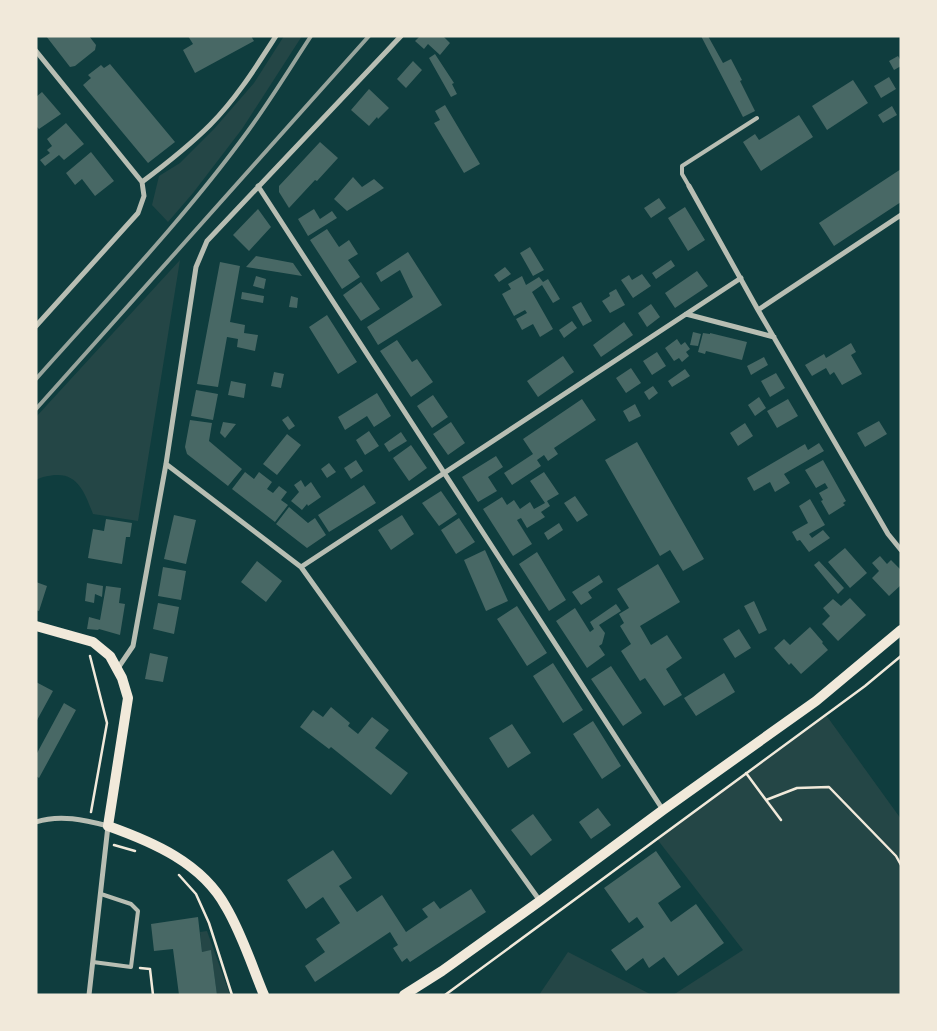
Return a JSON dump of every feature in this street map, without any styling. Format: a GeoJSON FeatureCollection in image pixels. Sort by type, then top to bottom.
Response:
{"type":"FeatureCollection","features":[{"type":"Feature","properties":{"kind":"main road"},"geometry":{"type":"LineString","coordinates":[[36,626],[93,642],[110,656],[118,668],[128,698],[108,826],[142,838],[176,856],[201,876],[226,906],[264,995]]}},
{"type":"Feature","properties":{"kind":"main road"},"geometry":{"type":"LineString","coordinates":[[404,995],[442,971],[816,701],[901,630]]}},
{"type":"Feature","properties":{"kind":"street"},"geometry":{"type":"LineString","coordinates":[[142,182],[175,158],[211,124],[247,79],[276,36]]}},
{"type":"Feature","properties":{"kind":"street"},"geometry":{"type":"LineString","coordinates":[[118,668],[133,646],[166,464],[196,267],[207,242],[401,36]]}},
{"type":"Feature","properties":{"kind":"street"},"geometry":{"type":"LineString","coordinates":[[36,51],[142,182],[144,196],[138,213],[36,326]]}},
{"type":"Feature","properties":{"kind":"street"},"geometry":{"type":"LineString","coordinates":[[258,186],[663,810]]}},
{"type":"Feature","properties":{"kind":"street"},"geometry":{"type":"LineString","coordinates":[[689,186],[742,278],[758,310],[888,534],[901,550]]}},
{"type":"Feature","properties":{"kind":"street"},"geometry":{"type":"LineString","coordinates":[[758,310],[901,215]]}},
{"type":"Feature","properties":{"kind":"street"},"geometry":{"type":"LineString","coordinates":[[301,567],[742,278]]}},
{"type":"Feature","properties":{"kind":"street"},"geometry":{"type":"LineString","coordinates":[[686,314],[774,337]]}},
{"type":"Feature","properties":{"kind":"street"},"geometry":{"type":"LineString","coordinates":[[166,464],[301,567],[540,901]]}},
{"type":"Feature","properties":{"kind":"street"},"geometry":{"type":"LineString","coordinates":[[36,822],[45,819],[66,818],[108,826],[89,995]]}},
{"type":"Feature","properties":{"kind":"lane"},"geometry":{"type":"LineString","coordinates":[[689,186],[682,174],[682,166],[757,118]]}},
{"type":"Feature","properties":{"kind":"lane"},"geometry":{"type":"LineString","coordinates":[[93,962],[131,967],[138,911],[131,904],[101,894]]}},
{"type":"Feature","properties":{"kind":"path"},"geometry":{"type":"LineString","coordinates":[[89,821],[107,723],[90,652]]}},
{"type":"Feature","properties":{"kind":"path"},"geometry":{"type":"LineString","coordinates":[[445,995],[865,686],[901,656]]}},
{"type":"Feature","properties":{"kind":"path"},"geometry":{"type":"LineString","coordinates":[[746,773],[782,820]]}},
{"type":"Feature","properties":{"kind":"path"},"geometry":{"type":"LineString","coordinates":[[766,800],[797,788],[829,787],[896,856],[901,865]]}},
{"type":"Feature","properties":{"kind":"path"},"geometry":{"type":"LineString","coordinates":[[107,843],[141,853]]}},
{"type":"Feature","properties":{"kind":"path"},"geometry":{"type":"LineString","coordinates":[[176,872],[196,894],[209,923],[232,995]]}},
{"type":"Feature","properties":{"kind":"path"},"geometry":{"type":"LineString","coordinates":[[131,967],[150,969],[153,995]]}},
{"type":"Feature","properties":{"kind":"shaded area"},"geometry":{"type":"Polygon","coordinates":[[[284,36],[302,36],[242,129],[193,193],[168,222],[152,205],[159,176],[180,163],[214,129],[254,83],[284,36]]]}},
{"type":"Feature","properties":{"kind":"shaded area"},"geometry":{"type":"Polygon","coordinates":[[[180,260],[138,521],[93,514],[84,493],[76,482],[70,478],[63,475],[55,475],[36,480],[36,417],[180,260]]]}},
{"type":"Feature","properties":{"kind":"shaded area"},"geometry":{"type":"Polygon","coordinates":[[[826,715],[901,819],[901,995],[673,995],[743,950],[657,839],[826,715]]]}},
{"type":"Feature","properties":{"kind":"shaded area"},"geometry":{"type":"Polygon","coordinates":[[[207,931],[230,995],[217,995],[211,951],[202,952],[200,932],[207,931]]]}},
{"type":"Feature","properties":{"kind":"shaded area"},"geometry":{"type":"Polygon","coordinates":[[[568,952],[652,995],[539,995],[568,952]]]}},
{"type":"Feature","properties":{"kind":"building"},"geometry":{"type":"Polygon","coordinates":[[[46,36],[89,36],[96,45],[95,50],[75,66],[70,67],[46,36]]]}},
{"type":"Feature","properties":{"kind":"building"},"geometry":{"type":"Polygon","coordinates":[[[188,36],[251,36],[254,41],[195,73],[183,50],[193,44],[188,36]]]}},
{"type":"Feature","properties":{"kind":"building"},"geometry":{"type":"Polygon","coordinates":[[[420,36],[443,36],[450,43],[440,55],[428,44],[424,49],[415,41],[420,36]]]}},
{"type":"Feature","properties":{"kind":"building"},"geometry":{"type":"Polygon","coordinates":[[[701,36],[708,36],[723,63],[731,59],[755,111],[743,117],[701,36]]]}},
{"type":"Feature","properties":{"kind":"building"},"geometry":{"type":"Polygon","coordinates":[[[435,54],[454,83],[452,84],[457,94],[451,97],[429,58],[435,54]]]}},
{"type":"Feature","properties":{"kind":"building"},"geometry":{"type":"Polygon","coordinates":[[[898,56],[901,66],[894,70],[889,61],[898,56]]]}},
{"type":"Feature","properties":{"kind":"building"},"geometry":{"type":"Polygon","coordinates":[[[413,61],[422,70],[406,88],[397,79],[413,61]]]}},
{"type":"Feature","properties":{"kind":"building"},"geometry":{"type":"Polygon","coordinates":[[[110,64],[175,142],[148,163],[83,85],[91,78],[88,75],[101,65],[104,68],[110,64]]]}},
{"type":"Feature","properties":{"kind":"building"},"geometry":{"type":"Polygon","coordinates":[[[889,77],[896,89],[881,98],[874,86],[889,77]]]}},
{"type":"Feature","properties":{"kind":"building"},"geometry":{"type":"Polygon","coordinates":[[[853,80],[868,103],[827,130],[812,106],[853,80]]]}},
{"type":"Feature","properties":{"kind":"building"},"geometry":{"type":"Polygon","coordinates":[[[369,89],[389,108],[369,126],[351,110],[369,89]]]}},
{"type":"Feature","properties":{"kind":"building"},"geometry":{"type":"Polygon","coordinates":[[[42,92],[61,114],[39,129],[36,126],[36,97],[42,92]]]}},
{"type":"Feature","properties":{"kind":"building"},"geometry":{"type":"Polygon","coordinates":[[[445,105],[480,164],[464,173],[434,123],[440,120],[435,111],[445,105]]]}},
{"type":"Feature","properties":{"kind":"building"},"geometry":{"type":"Polygon","coordinates":[[[892,106],[897,115],[883,123],[878,115],[892,106]]]}},
{"type":"Feature","properties":{"kind":"building"},"geometry":{"type":"Polygon","coordinates":[[[799,115],[813,137],[761,171],[743,142],[755,134],[759,140],[799,115]]]}},
{"type":"Feature","properties":{"kind":"building"},"geometry":{"type":"Polygon","coordinates":[[[66,123],[84,144],[64,160],[59,155],[45,166],[40,160],[50,153],[47,150],[52,146],[47,139],[66,123]]]}},
{"type":"Feature","properties":{"kind":"building"},"geometry":{"type":"Polygon","coordinates":[[[320,142],[338,158],[289,208],[279,192],[279,186],[320,142]]]}},
{"type":"Feature","properties":{"kind":"building"},"geometry":{"type":"Polygon","coordinates":[[[91,152],[114,181],[95,196],[82,179],[75,185],[66,173],[91,152]]]}},
{"type":"Feature","properties":{"kind":"building"},"geometry":{"type":"Polygon","coordinates":[[[901,169],[901,202],[834,246],[819,223],[901,169]]]}},
{"type":"Feature","properties":{"kind":"building"},"geometry":{"type":"Polygon","coordinates":[[[353,177],[362,187],[374,179],[384,188],[347,211],[334,199],[353,177]]]}},
{"type":"Feature","properties":{"kind":"building"},"geometry":{"type":"Polygon","coordinates":[[[659,198],[666,208],[651,218],[644,208],[659,198]]]}},
{"type":"Feature","properties":{"kind":"building"},"geometry":{"type":"Polygon","coordinates":[[[685,207],[705,240],[688,251],[668,218],[685,207]]]}},
{"type":"Feature","properties":{"kind":"building"},"geometry":{"type":"Polygon","coordinates":[[[258,209],[271,227],[249,251],[233,235],[258,209]]]}},
{"type":"Feature","properties":{"kind":"building"},"geometry":{"type":"Polygon","coordinates":[[[314,209],[320,219],[332,211],[337,218],[308,236],[298,219],[314,209]]]}},
{"type":"Feature","properties":{"kind":"building"},"geometry":{"type":"Polygon","coordinates":[[[327,229],[339,247],[349,240],[358,254],[348,260],[360,277],[342,289],[310,240],[327,229]]]}},
{"type":"Feature","properties":{"kind":"building"},"geometry":{"type":"Polygon","coordinates":[[[530,247],[544,270],[533,276],[520,253],[530,247]]]}},
{"type":"Feature","properties":{"kind":"building"},"geometry":{"type":"Polygon","coordinates":[[[408,252],[442,305],[378,345],[367,327],[413,297],[400,270],[381,282],[376,273],[408,252]]]}},
{"type":"Feature","properties":{"kind":"building"},"geometry":{"type":"Polygon","coordinates":[[[256,256],[293,263],[302,276],[246,267],[256,256]]]}},
{"type":"Feature","properties":{"kind":"building"},"geometry":{"type":"Polygon","coordinates":[[[671,260],[675,266],[656,279],[652,273],[671,260]]]}},
{"type":"Feature","properties":{"kind":"building"},"geometry":{"type":"Polygon","coordinates":[[[220,262],[240,266],[230,322],[245,325],[244,333],[258,335],[255,351],[237,347],[238,339],[227,337],[218,387],[197,384],[220,262]]]}},
{"type":"Feature","properties":{"kind":"building"},"geometry":{"type":"Polygon","coordinates":[[[505,267],[511,274],[499,282],[494,275],[505,267]]]}},
{"type":"Feature","properties":{"kind":"building"},"geometry":{"type":"Polygon","coordinates":[[[697,271],[708,286],[675,308],[665,293],[697,271]]]}},
{"type":"Feature","properties":{"kind":"building"},"geometry":{"type":"Polygon","coordinates":[[[642,274],[651,286],[633,298],[621,280],[629,275],[632,280],[642,274]]]}},
{"type":"Feature","properties":{"kind":"building"},"geometry":{"type":"Polygon","coordinates":[[[256,276],[266,279],[264,289],[253,286],[256,276]]]}},
{"type":"Feature","properties":{"kind":"building"},"geometry":{"type":"Polygon","coordinates":[[[522,276],[526,285],[539,277],[543,282],[548,279],[560,299],[553,303],[542,285],[532,292],[553,329],[540,337],[533,324],[522,330],[516,319],[527,313],[525,310],[514,316],[502,294],[511,289],[508,284],[522,276]]]}},
{"type":"Feature","properties":{"kind":"building"},"geometry":{"type":"Polygon","coordinates":[[[361,282],[380,309],[361,321],[343,295],[361,282]]]}},
{"type":"Feature","properties":{"kind":"building"},"geometry":{"type":"Polygon","coordinates":[[[616,289],[625,305],[610,313],[602,301],[610,296],[609,293],[616,289]]]}},
{"type":"Feature","properties":{"kind":"building"},"geometry":{"type":"Polygon","coordinates":[[[242,292],[264,296],[263,303],[241,299],[242,292]]]}},
{"type":"Feature","properties":{"kind":"building"},"geometry":{"type":"Polygon","coordinates":[[[291,296],[298,298],[297,308],[289,307],[291,296]]]}},
{"type":"Feature","properties":{"kind":"building"},"geometry":{"type":"Polygon","coordinates":[[[581,302],[592,321],[583,326],[572,307],[581,302]]]}},
{"type":"Feature","properties":{"kind":"building"},"geometry":{"type":"Polygon","coordinates":[[[651,304],[660,317],[647,327],[638,313],[651,304]]]}},
{"type":"Feature","properties":{"kind":"building"},"geometry":{"type":"Polygon","coordinates":[[[327,315],[357,362],[338,374],[309,327],[327,315]]]}},
{"type":"Feature","properties":{"kind":"building"},"geometry":{"type":"Polygon","coordinates":[[[572,321],[577,328],[564,338],[559,330],[572,321]]]}},
{"type":"Feature","properties":{"kind":"building"},"geometry":{"type":"Polygon","coordinates":[[[624,322],[633,335],[601,357],[593,345],[624,322]]]}},
{"type":"Feature","properties":{"kind":"building"},"geometry":{"type":"Polygon","coordinates":[[[693,332],[701,334],[698,346],[690,345],[693,332]]]}},
{"type":"Feature","properties":{"kind":"building"},"geometry":{"type":"Polygon","coordinates":[[[703,333],[747,342],[742,360],[706,351],[705,354],[698,352],[703,333]]]}},
{"type":"Feature","properties":{"kind":"building"},"geometry":{"type":"Polygon","coordinates":[[[677,339],[681,345],[685,342],[690,349],[686,352],[689,356],[682,362],[679,358],[674,361],[665,348],[677,339]]]}},
{"type":"Feature","properties":{"kind":"building"},"geometry":{"type":"Polygon","coordinates":[[[397,340],[412,362],[417,359],[433,382],[411,397],[380,351],[397,340]]]}},
{"type":"Feature","properties":{"kind":"building"},"geometry":{"type":"Polygon","coordinates":[[[851,343],[856,352],[851,355],[862,374],[842,385],[834,372],[830,375],[826,368],[812,376],[805,365],[824,354],[826,358],[851,343]]]}},
{"type":"Feature","properties":{"kind":"building"},"geometry":{"type":"Polygon","coordinates":[[[657,352],[666,366],[652,375],[643,361],[657,352]]]}},
{"type":"Feature","properties":{"kind":"building"},"geometry":{"type":"Polygon","coordinates":[[[563,356],[574,372],[538,397],[527,381],[563,356]]]}},
{"type":"Feature","properties":{"kind":"building"},"geometry":{"type":"Polygon","coordinates":[[[764,357],[768,365],[751,375],[747,366],[764,357]]]}},
{"type":"Feature","properties":{"kind":"building"},"geometry":{"type":"Polygon","coordinates":[[[631,368],[641,383],[626,393],[616,378],[631,368]]]}},
{"type":"Feature","properties":{"kind":"building"},"geometry":{"type":"Polygon","coordinates":[[[685,369],[690,376],[672,387],[668,381],[685,369]]]}},
{"type":"Feature","properties":{"kind":"building"},"geometry":{"type":"Polygon","coordinates":[[[274,372],[284,374],[281,388],[271,386],[274,372]]]}},
{"type":"Feature","properties":{"kind":"building"},"geometry":{"type":"Polygon","coordinates":[[[776,373],[785,388],[770,397],[761,381],[776,373]]]}},
{"type":"Feature","properties":{"kind":"building"},"geometry":{"type":"Polygon","coordinates":[[[231,381],[246,384],[244,398],[228,395],[231,381]]]}},
{"type":"Feature","properties":{"kind":"building"},"geometry":{"type":"Polygon","coordinates":[[[653,386],[658,393],[649,400],[644,392],[653,386]]]}},
{"type":"Feature","properties":{"kind":"building"},"geometry":{"type":"Polygon","coordinates":[[[196,390],[218,394],[213,420],[191,416],[196,390]]]}},
{"type":"Feature","properties":{"kind":"building"},"geometry":{"type":"Polygon","coordinates":[[[377,393],[391,416],[374,427],[367,416],[345,430],[338,417],[377,393]]]}},
{"type":"Feature","properties":{"kind":"building"},"geometry":{"type":"Polygon","coordinates":[[[433,395],[448,417],[432,428],[417,406],[433,395]]]}},
{"type":"Feature","properties":{"kind":"building"},"geometry":{"type":"Polygon","coordinates":[[[759,397],[766,408],[755,416],[748,405],[759,397]]]}},
{"type":"Feature","properties":{"kind":"building"},"geometry":{"type":"Polygon","coordinates":[[[582,399],[596,420],[554,448],[558,454],[548,461],[544,455],[537,460],[541,466],[512,485],[504,473],[533,454],[523,439],[582,399]]]}},
{"type":"Feature","properties":{"kind":"building"},"geometry":{"type":"Polygon","coordinates":[[[788,399],[798,416],[777,428],[767,411],[788,399]]]}},
{"type":"Feature","properties":{"kind":"building"},"geometry":{"type":"Polygon","coordinates":[[[635,404],[641,416],[629,422],[623,411],[635,404]]]}},
{"type":"Feature","properties":{"kind":"building"},"geometry":{"type":"Polygon","coordinates":[[[288,416],[295,426],[289,430],[282,420],[288,416]]]}},
{"type":"Feature","properties":{"kind":"building"},"geometry":{"type":"Polygon","coordinates":[[[190,420],[212,423],[209,441],[242,469],[228,486],[187,454],[185,447],[190,420]]]}},
{"type":"Feature","properties":{"kind":"building"},"geometry":{"type":"Polygon","coordinates":[[[879,421],[887,434],[865,447],[857,433],[879,421]]]}},
{"type":"Feature","properties":{"kind":"building"},"geometry":{"type":"Polygon","coordinates":[[[223,422],[236,424],[225,438],[220,433],[223,422]]]}},
{"type":"Feature","properties":{"kind":"building"},"geometry":{"type":"Polygon","coordinates":[[[451,422],[465,443],[448,455],[433,434],[451,422]]]}},
{"type":"Feature","properties":{"kind":"building"},"geometry":{"type":"Polygon","coordinates":[[[745,423],[753,436],[738,446],[730,433],[745,423]]]}},
{"type":"Feature","properties":{"kind":"building"},"geometry":{"type":"Polygon","coordinates":[[[369,431],[379,446],[365,455],[356,440],[369,431]]]}},
{"type":"Feature","properties":{"kind":"building"},"geometry":{"type":"Polygon","coordinates":[[[401,432],[407,441],[389,452],[384,444],[401,432]]]}},
{"type":"Feature","properties":{"kind":"building"},"geometry":{"type":"Polygon","coordinates":[[[287,434],[301,445],[277,475],[263,464],[287,434]]]}},
{"type":"Feature","properties":{"kind":"building"},"geometry":{"type":"Polygon","coordinates":[[[637,442],[704,559],[683,571],[670,550],[660,556],[605,460],[637,442]]]}},
{"type":"Feature","properties":{"kind":"building"},"geometry":{"type":"Polygon","coordinates":[[[819,443],[824,451],[784,474],[790,483],[775,492],[770,482],[754,491],[747,478],[805,444],[808,450],[819,443]]]}},
{"type":"Feature","properties":{"kind":"building"},"geometry":{"type":"Polygon","coordinates":[[[411,445],[427,468],[409,481],[393,458],[411,445]]]}},
{"type":"Feature","properties":{"kind":"building"},"geometry":{"type":"Polygon","coordinates":[[[496,456],[503,467],[488,477],[497,491],[478,502],[462,477],[496,456]]]}},
{"type":"Feature","properties":{"kind":"building"},"geometry":{"type":"Polygon","coordinates":[[[356,460],[363,471],[351,479],[344,468],[356,460]]]}},
{"type":"Feature","properties":{"kind":"building"},"geometry":{"type":"Polygon","coordinates":[[[823,460],[846,501],[843,503],[845,505],[829,515],[819,493],[828,488],[825,483],[816,488],[805,470],[823,460]]]}},
{"type":"Feature","properties":{"kind":"building"},"geometry":{"type":"Polygon","coordinates":[[[329,463],[336,472],[327,478],[321,469],[329,463]]]}},
{"type":"Feature","properties":{"kind":"building"},"geometry":{"type":"Polygon","coordinates":[[[245,472],[254,479],[259,472],[272,482],[267,489],[273,493],[279,486],[287,492],[281,500],[288,505],[275,522],[232,489],[245,472]]]}},
{"type":"Feature","properties":{"kind":"building"},"geometry":{"type":"Polygon","coordinates":[[[544,472],[559,494],[547,501],[550,506],[541,512],[545,517],[527,528],[521,518],[517,520],[532,544],[513,556],[483,509],[502,497],[507,505],[514,500],[520,509],[530,502],[534,509],[545,503],[530,481],[544,472]]]}},
{"type":"Feature","properties":{"kind":"building"},"geometry":{"type":"Polygon","coordinates":[[[301,480],[305,487],[311,482],[321,497],[308,506],[307,504],[302,510],[291,501],[299,492],[294,485],[301,480]]]}},
{"type":"Feature","properties":{"kind":"building"},"geometry":{"type":"Polygon","coordinates":[[[364,485],[376,503],[329,532],[318,515],[364,485]]]}},
{"type":"Feature","properties":{"kind":"building"},"geometry":{"type":"Polygon","coordinates":[[[441,491],[457,514],[439,526],[422,503],[441,491]]]}},
{"type":"Feature","properties":{"kind":"building"},"geometry":{"type":"Polygon","coordinates":[[[575,496],[588,515],[577,522],[564,503],[575,496]]]}},
{"type":"Feature","properties":{"kind":"building"},"geometry":{"type":"Polygon","coordinates":[[[810,499],[825,525],[809,534],[812,538],[823,530],[830,538],[809,552],[800,540],[797,541],[792,532],[808,523],[799,506],[810,499]]]}},
{"type":"Feature","properties":{"kind":"building"},"geometry":{"type":"Polygon","coordinates":[[[289,507],[308,523],[315,518],[326,535],[307,548],[276,524],[289,507]]]}},
{"type":"Feature","properties":{"kind":"building"},"geometry":{"type":"Polygon","coordinates":[[[174,515],[196,520],[186,564],[164,559],[174,515]]]}},
{"type":"Feature","properties":{"kind":"building"},"geometry":{"type":"Polygon","coordinates":[[[402,515],[414,534],[391,550],[378,530],[402,515]]]}},
{"type":"Feature","properties":{"kind":"building"},"geometry":{"type":"Polygon","coordinates":[[[459,518],[475,542],[456,554],[441,530],[459,518]]]}},
{"type":"Feature","properties":{"kind":"building"},"geometry":{"type":"Polygon","coordinates":[[[106,519],[132,523],[130,537],[126,537],[122,564],[88,558],[93,529],[104,531],[106,519]]]}},
{"type":"Feature","properties":{"kind":"building"},"geometry":{"type":"Polygon","coordinates":[[[559,523],[563,530],[548,540],[544,533],[559,523]]]}},
{"type":"Feature","properties":{"kind":"building"},"geometry":{"type":"Polygon","coordinates":[[[845,548],[867,573],[850,588],[828,562],[845,548]]]}},
{"type":"Feature","properties":{"kind":"building"},"geometry":{"type":"Polygon","coordinates":[[[485,550],[508,601],[486,611],[464,560],[485,550]]]}},
{"type":"Feature","properties":{"kind":"building"},"geometry":{"type":"Polygon","coordinates":[[[537,552],[566,600],[549,611],[519,564],[537,552]]]}},
{"type":"Feature","properties":{"kind":"building"},"geometry":{"type":"Polygon","coordinates":[[[880,556],[887,564],[891,560],[901,570],[901,585],[889,596],[872,578],[879,571],[872,563],[880,556]]]}},
{"type":"Feature","properties":{"kind":"building"},"geometry":{"type":"Polygon","coordinates":[[[257,561],[282,581],[266,602],[241,582],[257,561]]]}},
{"type":"Feature","properties":{"kind":"building"},"geometry":{"type":"Polygon","coordinates":[[[819,561],[844,588],[838,594],[814,565],[819,561]]]}},
{"type":"Feature","properties":{"kind":"building"},"geometry":{"type":"Polygon","coordinates":[[[658,564],[680,602],[640,626],[651,645],[667,635],[682,658],[666,669],[682,695],[664,706],[645,678],[640,681],[621,651],[631,644],[620,626],[624,623],[619,614],[629,608],[617,589],[658,564]]]}},
{"type":"Feature","properties":{"kind":"building"},"geometry":{"type":"Polygon","coordinates":[[[163,567],[186,571],[181,600],[158,596],[163,567]]]}},
{"type":"Feature","properties":{"kind":"building"},"geometry":{"type":"Polygon","coordinates":[[[599,575],[603,582],[588,592],[592,598],[581,605],[572,592],[599,575]]]}},
{"type":"Feature","properties":{"kind":"building"},"geometry":{"type":"Polygon","coordinates":[[[36,582],[47,586],[39,611],[36,610],[36,582]]]}},
{"type":"Feature","properties":{"kind":"building"},"geometry":{"type":"Polygon","coordinates":[[[87,583],[103,586],[102,597],[95,594],[94,603],[85,601],[87,583]]]}},
{"type":"Feature","properties":{"kind":"building"},"geometry":{"type":"Polygon","coordinates":[[[106,586],[121,588],[119,603],[125,604],[120,635],[99,629],[87,629],[89,617],[100,620],[106,586]]]}},
{"type":"Feature","properties":{"kind":"building"},"geometry":{"type":"Polygon","coordinates":[[[850,598],[866,615],[838,641],[822,624],[830,616],[823,608],[833,599],[841,606],[850,598]]]}},
{"type":"Feature","properties":{"kind":"building"},"geometry":{"type":"Polygon","coordinates":[[[754,601],[767,630],[759,634],[744,606],[754,601]]]}},
{"type":"Feature","properties":{"kind":"building"},"geometry":{"type":"Polygon","coordinates":[[[158,603],[179,607],[174,634],[153,629],[158,603]]]}},
{"type":"Feature","properties":{"kind":"building"},"geometry":{"type":"Polygon","coordinates":[[[616,604],[621,611],[599,625],[605,633],[602,644],[599,646],[605,655],[587,668],[556,621],[575,608],[590,632],[594,629],[590,622],[616,604]]]}},
{"type":"Feature","properties":{"kind":"building"},"geometry":{"type":"Polygon","coordinates":[[[517,606],[547,653],[527,666],[497,619],[517,606]]]}},
{"type":"Feature","properties":{"kind":"building"},"geometry":{"type":"Polygon","coordinates":[[[810,627],[828,650],[801,674],[791,663],[789,665],[774,648],[784,639],[790,645],[810,627]]]}},
{"type":"Feature","properties":{"kind":"building"},"geometry":{"type":"Polygon","coordinates":[[[739,629],[751,648],[735,658],[723,639],[739,629]]]}},
{"type":"Feature","properties":{"kind":"building"},"geometry":{"type":"Polygon","coordinates":[[[150,653],[168,657],[163,682],[145,679],[150,653]]]}},
{"type":"Feature","properties":{"kind":"building"},"geometry":{"type":"Polygon","coordinates":[[[553,663],[583,710],[563,723],[533,676],[553,663]]]}},
{"type":"Feature","properties":{"kind":"building"},"geometry":{"type":"Polygon","coordinates":[[[611,666],[642,713],[623,726],[591,679],[611,666]]]}},
{"type":"Feature","properties":{"kind":"building"},"geometry":{"type":"Polygon","coordinates":[[[724,673],[735,692],[696,716],[684,698],[724,673]]]}},
{"type":"Feature","properties":{"kind":"building"},"geometry":{"type":"Polygon","coordinates":[[[36,682],[53,691],[36,722],[36,682]]]}},
{"type":"Feature","properties":{"kind":"building"},"geometry":{"type":"Polygon","coordinates":[[[64,703],[76,710],[39,778],[36,776],[36,755],[64,703]]]}},
{"type":"Feature","properties":{"kind":"building"},"geometry":{"type":"Polygon","coordinates":[[[331,707],[350,723],[348,726],[358,734],[372,717],[389,730],[375,748],[408,773],[391,795],[331,747],[329,749],[300,727],[313,710],[323,717],[331,707]]]}},
{"type":"Feature","properties":{"kind":"building"},"geometry":{"type":"Polygon","coordinates":[[[593,721],[621,766],[602,779],[573,734],[593,721]]]}},
{"type":"Feature","properties":{"kind":"building"},"geometry":{"type":"Polygon","coordinates":[[[512,724],[531,753],[508,768],[489,738],[512,724]]]}},
{"type":"Feature","properties":{"kind":"building"},"geometry":{"type":"Polygon","coordinates":[[[598,808],[611,825],[591,839],[579,822],[598,808]]]}},
{"type":"Feature","properties":{"kind":"building"},"geometry":{"type":"Polygon","coordinates":[[[533,814],[552,840],[531,856],[511,830],[533,814]]]}},
{"type":"Feature","properties":{"kind":"building"},"geometry":{"type":"Polygon","coordinates":[[[333,850],[352,878],[339,886],[357,912],[382,895],[406,932],[428,917],[422,909],[434,901],[440,909],[471,889],[486,912],[410,962],[407,958],[402,962],[393,948],[398,945],[390,932],[315,982],[305,966],[325,952],[316,939],[340,923],[323,897],[306,909],[287,880],[333,850]]]}},
{"type":"Feature","properties":{"kind":"building"},"geometry":{"type":"Polygon","coordinates":[[[656,851],[681,887],[658,903],[671,922],[696,904],[724,943],[678,976],[664,957],[649,968],[643,958],[626,971],[611,950],[644,927],[637,917],[629,923],[604,888],[656,851]]]}},
{"type":"Feature","properties":{"kind":"building"},"geometry":{"type":"Polygon","coordinates":[[[198,917],[202,952],[211,950],[217,995],[179,995],[173,949],[154,951],[151,924],[198,917]]]}},
{"type":"Feature","properties":{"kind":"railway"},"geometry":{"type":"LineString","coordinates":[[36,379],[145,258],[223,164],[256,120],[311,36]]}},
{"type":"Feature","properties":{"kind":"railway"},"geometry":{"type":"LineString","coordinates":[[36,409],[369,36]]}}]}
